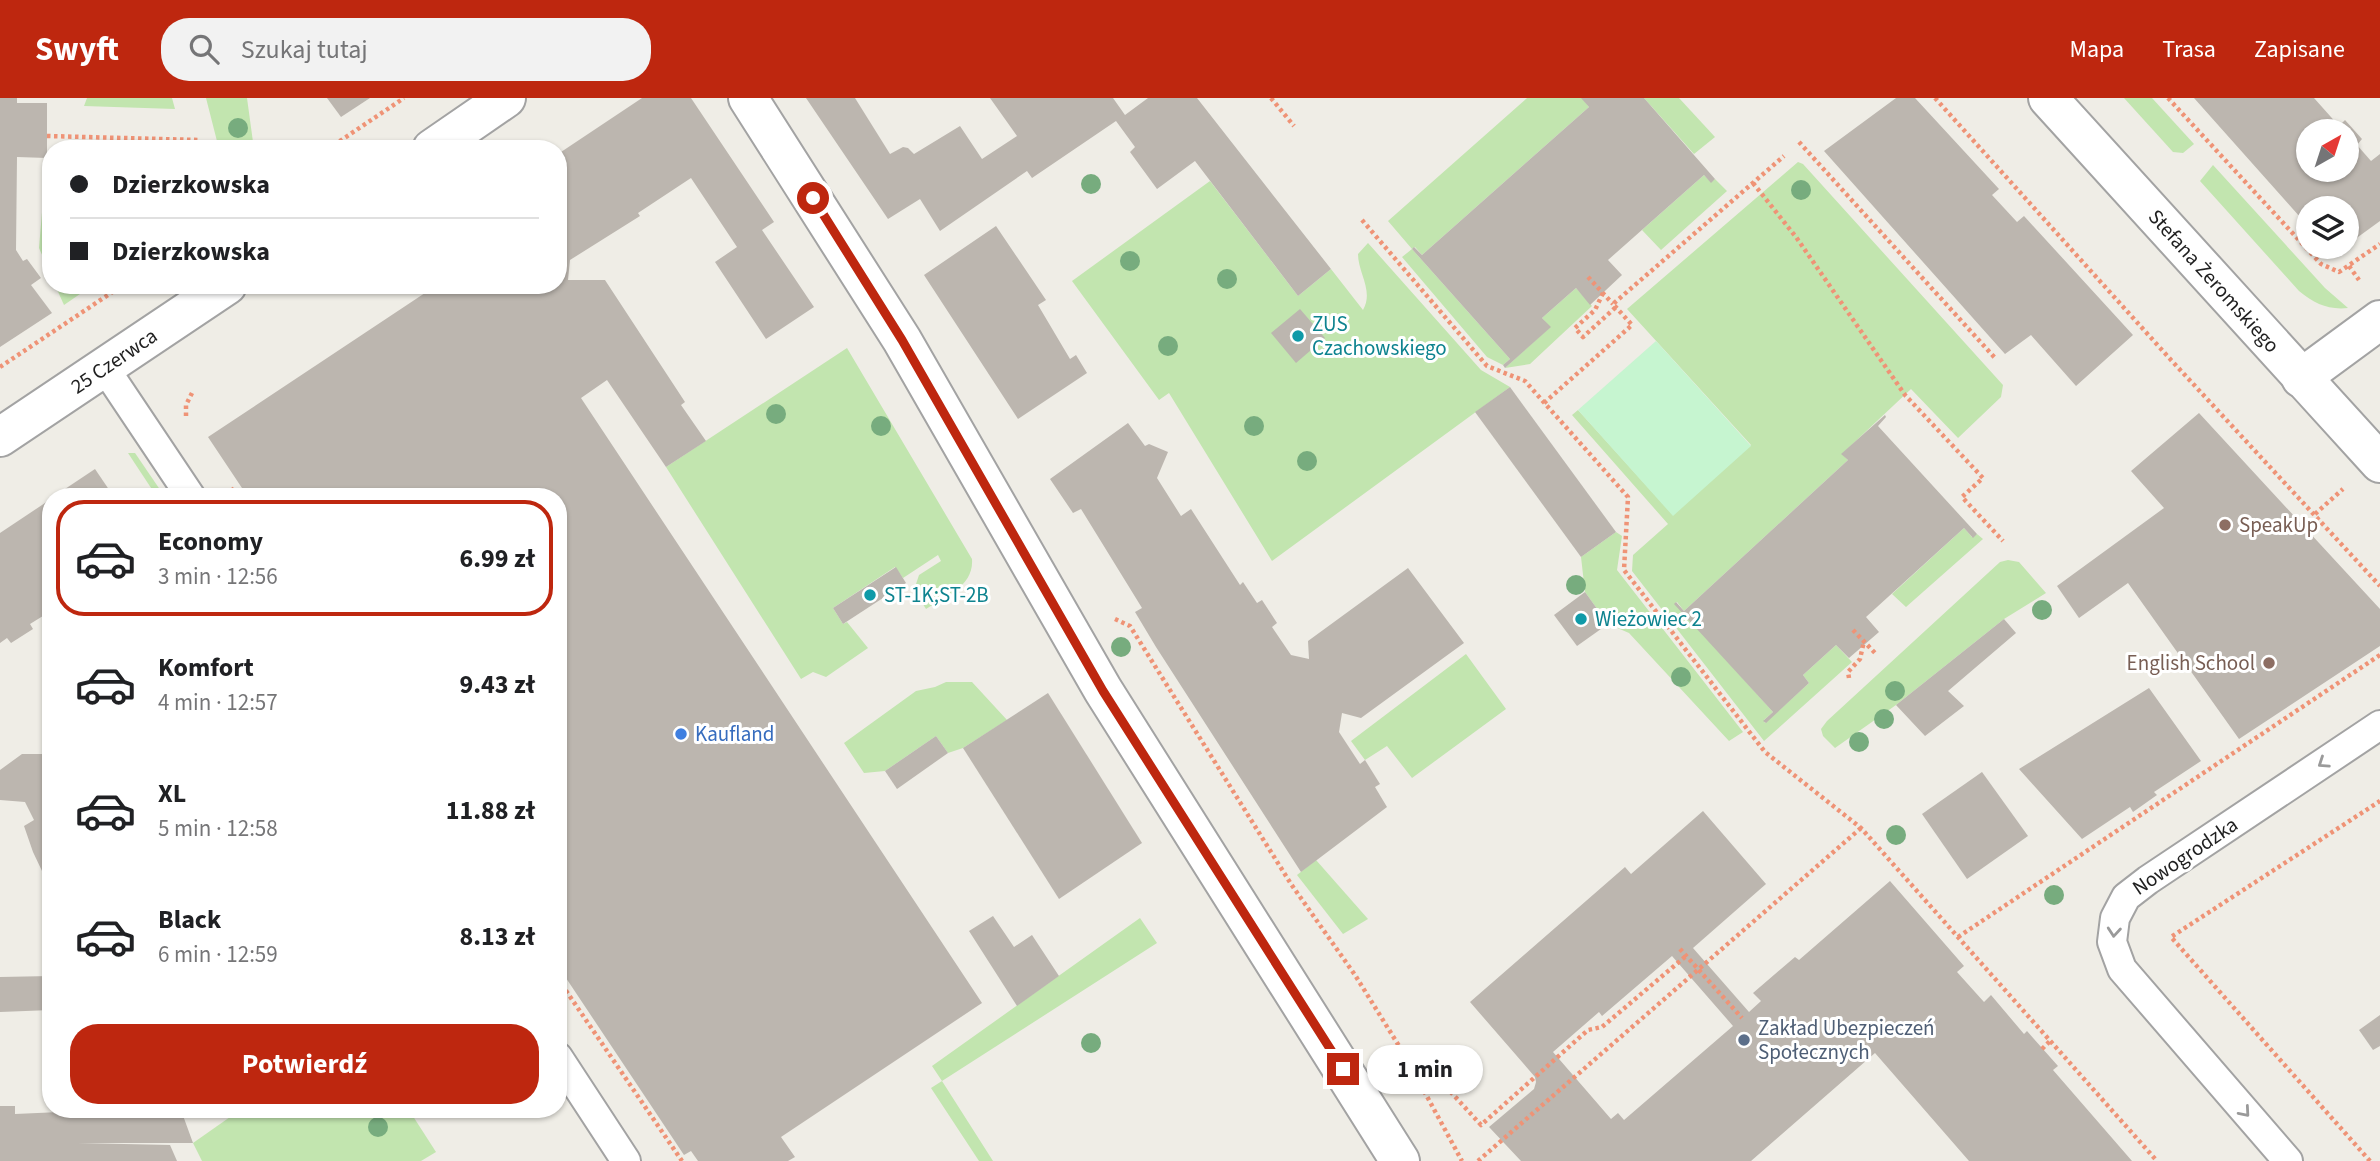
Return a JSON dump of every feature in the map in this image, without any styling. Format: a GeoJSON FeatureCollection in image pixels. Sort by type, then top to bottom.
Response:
{"type":"FeatureCollection","features":[{"type":"Feature","properties":{"kind":"street"},"geometry":{"type":"LineString","coordinates":[[445,140],[506,98]]}},
{"type":"Feature","properties":{"kind":"street"},"geometry":{"type":"LineString","coordinates":[[748,98],[902,340],[1103,691],[1400,1161]]}},
{"type":"Feature","properties":{"kind":"street","name":"Stefana Żeromskiego"},"geometry":{"type":"LineString","coordinates":[[2049,98],[2380,463]]}},
{"type":"Feature","properties":{"kind":"street","name":"25 Czerwca"},"geometry":{"type":"LineString","coordinates":[[0,437],[214,294]]}},
{"type":"Feature","properties":{"kind":"street"},"geometry":{"type":"LineString","coordinates":[[2301,378],[2380,320]]}},
{"type":"Feature","properties":{"kind":"lane"},"geometry":{"type":"LineString","coordinates":[[104,367],[185,488]]}},
{"type":"Feature","properties":{"kind":"lane","name":"Nowogrodzka"},"geometry":{"type":"LineString","coordinates":[[2288,1161],[2122,970],[2112,942],[2115,918],[2126,897],[2148,880],[2380,725]]}},
{"type":"Feature","properties":{"kind":"lane"},"geometry":{"type":"LineString","coordinates":[[567,1071],[626,1161]]}},
{"type":"Feature","properties":{"kind":"path"},"geometry":{"type":"LineString","coordinates":[[341,140],[404,98]]}},
{"type":"Feature","properties":{"kind":"path"},"geometry":{"type":"LineString","coordinates":[[1271,98],[1294,126]]}},
{"type":"Feature","properties":{"kind":"path"},"geometry":{"type":"LineString","coordinates":[[1935,98],[2171,360],[2380,586]]}},
{"type":"Feature","properties":{"kind":"path"},"geometry":{"type":"LineString","coordinates":[[2168,98],[2321,264],[2339,272],[2380,244]]}},
{"type":"Feature","properties":{"kind":"path"},"geometry":{"type":"LineString","coordinates":[[47,136],[199,140]]}},
{"type":"Feature","properties":{"kind":"path"},"geometry":{"type":"LineString","coordinates":[[1799,142],[1995,358]]}},
{"type":"Feature","properties":{"kind":"path"},"geometry":{"type":"LineString","coordinates":[[1603,293],[1595,310],[1575,328],[1583,337],[1615,305],[1784,156]]}},
{"type":"Feature","properties":{"kind":"path"},"geometry":{"type":"LineString","coordinates":[[1753,183],[1796,237],[1905,395],[1983,478],[1962,497],[2003,541]]}},
{"type":"Feature","properties":{"kind":"path"},"geometry":{"type":"LineString","coordinates":[[1362,220],[1486,366],[1525,381],[1628,497],[1624,570],[1765,752],[1861,828],[2157,1161]]}},
{"type":"Feature","properties":{"kind":"path"},"geometry":{"type":"LineString","coordinates":[[1545,403],[1632,325],[1588,277]]}},
{"type":"Feature","properties":{"kind":"path"},"geometry":{"type":"LineString","coordinates":[[0,367],[110,294]]}},
{"type":"Feature","properties":{"kind":"path"},"geometry":{"type":"LineString","coordinates":[[1111,617],[1130,626],[1292,884],[1355,975],[1404,1054],[1462,1161]]}},
{"type":"Feature","properties":{"kind":"path"},"geometry":{"type":"LineString","coordinates":[[1853,630],[1876,654]]}},
{"type":"Feature","properties":{"kind":"path"},"geometry":{"type":"LineString","coordinates":[[1849,678],[1848,672],[1860,659],[1864,641]]}},
{"type":"Feature","properties":{"kind":"path"},"geometry":{"type":"LineString","coordinates":[[1958,937],[2380,654]]}},
{"type":"Feature","properties":{"kind":"path"},"geometry":{"type":"LineString","coordinates":[[2370,1161],[2171,937],[2380,801]]}},
{"type":"Feature","properties":{"kind":"path"},"geometry":{"type":"LineString","coordinates":[[1478,1161],[1861,828]]}},
{"type":"Feature","properties":{"kind":"path"},"geometry":{"type":"LineString","coordinates":[[1680,949],[1741,1018]]}},
{"type":"Feature","properties":{"kind":"path"},"geometry":{"type":"LineString","coordinates":[[1404,1054],[1416,1054],[1481,1125],[1588,1030],[1602,1027],[1686,956]]}},
{"type":"Feature","properties":{"kind":"path"},"geometry":{"type":"LineString","coordinates":[[567,992],[682,1161]]}},
{"type":"Feature","properties":{"kind":"path"},"geometry":{"type":"LineString","coordinates":[[2042,1049],[2050,1041]]}},
{"type":"Feature","properties":{"kind":"green space"},"geometry":{"type":"Polygon","coordinates":[[[87,98],[172,98],[175,109],[84,106],[87,98]]]}},
{"type":"Feature","properties":{"kind":"green space"},"geometry":{"type":"Polygon","coordinates":[[[206,98],[247,98],[253,140],[217,140],[206,98]]]}},
{"type":"Feature","properties":{"kind":"green space"},"geometry":{"type":"Polygon","coordinates":[[[1527,98],[1582,98],[1589,107],[1422,255],[1415,247],[1412,249],[1388,221],[1527,98]]]}},
{"type":"Feature","properties":{"kind":"green space"},"geometry":{"type":"Polygon","coordinates":[[[1644,98],[1679,98],[1715,137],[1694,154],[1644,98]]]}},
{"type":"Feature","properties":{"kind":"green space"},"geometry":{"type":"Polygon","coordinates":[[[2124,98],[2152,98],[2194,144],[2183,153],[2173,152],[2124,98]]]}},
{"type":"Feature","properties":{"kind":"green space"},"geometry":{"type":"Polygon","coordinates":[[[1798,162],[1803,164],[2003,385],[2001,397],[1958,438],[1911,389],[1842,454],[1848,460],[1684,611],[1675,603],[1773,712],[1764,720],[1765,723],[1809,683],[1803,675],[1836,645],[1852,662],[1764,741],[1632,571],[1633,555],[1668,524],[1572,415],[1578,410],[1673,515],[1751,445],[1627,309],[1798,162]]]}},
{"type":"Feature","properties":{"kind":"green space"},"geometry":{"type":"Polygon","coordinates":[[[2213,165],[2296,259],[2348,308],[2322,305],[2299,291],[2200,181],[2213,165]]]}},
{"type":"Feature","properties":{"kind":"green space"},"geometry":{"type":"Polygon","coordinates":[[[1704,175],[1711,182],[1715,179],[1727,191],[1661,250],[1642,230],[1704,175]]]}},
{"type":"Feature","properties":{"kind":"green space"},"geometry":{"type":"Polygon","coordinates":[[[1210,181],[1298,296],[1331,269],[1363,310],[1367,296],[1358,254],[1368,243],[1481,370],[1510,387],[1272,561],[1169,393],[1159,400],[1072,281],[1210,181]]]}},
{"type":"Feature","properties":{"kind":"green space"},"geometry":{"type":"Polygon","coordinates":[[[42,212],[42,255],[39,248],[42,212]]]}},
{"type":"Feature","properties":{"kind":"green space"},"geometry":{"type":"Polygon","coordinates":[[[1412,249],[1510,359],[1503,365],[1487,357],[1402,257],[1412,249]]]}},
{"type":"Feature","properties":{"kind":"green space"},"geometry":{"type":"Polygon","coordinates":[[[1576,288],[1592,306],[1530,364],[1505,368],[1550,327],[1542,318],[1576,288]]]}},
{"type":"Feature","properties":{"kind":"green space"},"geometry":{"type":"Polygon","coordinates":[[[59,294],[80,294],[64,305],[59,294]]]}},
{"type":"Feature","properties":{"kind":"green space"},"geometry":{"type":"Polygon","coordinates":[[[1656,341],[1751,446],[1673,516],[1578,410],[1656,341]]]}},
{"type":"Feature","properties":{"kind":"green space"},"geometry":{"type":"Polygon","coordinates":[[[847,348],[972,559],[971,568],[964,583],[926,609],[914,590],[919,575],[941,561],[938,555],[903,578],[895,567],[833,608],[843,624],[847,622],[868,648],[826,677],[813,672],[801,679],[666,467],[847,348]]]}},
{"type":"Feature","properties":{"kind":"green space"},"geometry":{"type":"Polygon","coordinates":[[[128,453],[135,453],[159,488],[151,488],[128,453]]]}},
{"type":"Feature","properties":{"kind":"green space"},"geometry":{"type":"Polygon","coordinates":[[[1964,528],[1972,537],[1977,534],[1983,539],[1906,607],[1892,594],[1964,528]]]}},
{"type":"Feature","properties":{"kind":"green space"},"geometry":{"type":"Polygon","coordinates":[[[1616,532],[1622,536],[1617,570],[1743,732],[1729,741],[1629,633],[1608,624],[1585,592],[1581,557],[1616,532]]]}},
{"type":"Feature","properties":{"kind":"green space"},"geometry":{"type":"Polygon","coordinates":[[[2000,562],[2019,562],[2046,593],[2004,619],[1896,705],[1835,748],[1823,736],[1821,729],[1827,721],[2000,562]]]}},
{"type":"Feature","properties":{"kind":"green space"},"geometry":{"type":"Polygon","coordinates":[[[1466,654],[1506,709],[1412,778],[1387,746],[1365,760],[1351,741],[1466,654]]]}},
{"type":"Feature","properties":{"kind":"green space"},"geometry":{"type":"Polygon","coordinates":[[[946,682],[972,682],[1007,720],[963,748],[948,753],[936,736],[885,771],[864,773],[844,743],[916,691],[946,682]]]}},
{"type":"Feature","properties":{"kind":"green space"},"geometry":{"type":"Polygon","coordinates":[[[1316,860],[1368,919],[1343,934],[1297,875],[1316,860]]]}},
{"type":"Feature","properties":{"kind":"green space"},"geometry":{"type":"Polygon","coordinates":[[[1140,918],[1157,943],[942,1081],[932,1066],[1140,918]]]}},
{"type":"Feature","properties":{"kind":"green space"},"geometry":{"type":"Polygon","coordinates":[[[942,1081],[993,1161],[979,1161],[931,1088],[942,1081]]]}},
{"type":"Feature","properties":{"kind":"green space"},"geometry":{"type":"Polygon","coordinates":[[[229,1118],[414,1118],[436,1152],[421,1161],[202,1161],[193,1143],[229,1118]]]}},
{"type":"Feature","properties":{"kind":"building"},"geometry":{"type":"Polygon","coordinates":[[[0,98],[17,98],[17,103],[47,103],[47,140],[42,140],[42,158],[17,157],[16,250],[23,261],[27,259],[41,278],[31,285],[52,313],[0,347],[0,98]]]}},
{"type":"Feature","properties":{"kind":"building"},"geometry":{"type":"Polygon","coordinates":[[[327,98],[370,98],[341,117],[327,98]]]}},
{"type":"Feature","properties":{"kind":"building","name":"Kaufland"},"geometry":{"type":"Polygon","coordinates":[[[642,98],[691,98],[774,222],[762,230],[814,307],[766,339],[715,262],[737,247],[691,178],[638,213],[640,216],[570,260],[568,280],[605,280],[685,402],[681,405],[706,441],[666,467],[607,380],[581,398],[982,1003],[781,1137],[795,1157],[788,1161],[698,1161],[691,1151],[684,1155],[567,980],[567,488],[242,488],[208,437],[423,294],[567,294],[567,148],[642,98]]]}},
{"type":"Feature","properties":{"kind":"building"},"geometry":{"type":"Polygon","coordinates":[[[806,98],[855,98],[890,154],[903,147],[914,154],[960,126],[982,159],[1017,136],[990,98],[1113,98],[1125,115],[1148,98],[1197,98],[1331,269],[1298,296],[1195,161],[1157,189],[1130,152],[1135,147],[1116,121],[1032,178],[1027,171],[940,231],[920,199],[888,219],[806,98]]]}},
{"type":"Feature","properties":{"kind":"building"},"geometry":{"type":"Polygon","coordinates":[[[1581,98],[1644,98],[1715,179],[1711,183],[1704,175],[1608,260],[1622,275],[1590,305],[1576,288],[1542,318],[1551,327],[1505,368],[1503,365],[1510,359],[1412,249],[1414,247],[1422,255],[1589,107],[1581,98]]]}},
{"type":"Feature","properties":{"kind":"building"},"geometry":{"type":"Polygon","coordinates":[[[1896,98],[1915,98],[1999,189],[1992,195],[2017,222],[2024,216],[2133,335],[2076,386],[2031,335],[2005,354],[1824,151],[1896,98]]]}},
{"type":"Feature","properties":{"kind":"building"},"geometry":{"type":"Polygon","coordinates":[[[2194,98],[2314,98],[2333,119],[2296,119],[2296,182],[2359,182],[2359,147],[2371,161],[2380,154],[2380,221],[2359,236],[2359,196],[2296,196],[2296,213],[2194,98]]]}},
{"type":"Feature","properties":{"kind":"building"},"geometry":{"type":"Polygon","coordinates":[[[996,226],[1046,300],[1038,305],[1070,359],[1076,355],[1087,373],[1018,419],[924,275],[996,226]]]}},
{"type":"Feature","properties":{"kind":"building","name":"ZUS Czachowskiego"},"geometry":{"type":"Polygon","coordinates":[[[1300,309],[1325,338],[1296,363],[1271,333],[1300,309]]]}},
{"type":"Feature","properties":{"kind":"building"},"geometry":{"type":"Polygon","coordinates":[[[1510,387],[1616,532],[1581,557],[1475,412],[1510,387]]]}},
{"type":"Feature","properties":{"kind":"building"},"geometry":{"type":"Polygon","coordinates":[[[2199,413],[2380,609],[2380,646],[2239,739],[2128,583],[2079,618],[2057,586],[2164,508],[2131,471],[2199,413]]]}},
{"type":"Feature","properties":{"kind":"building"},"geometry":{"type":"Polygon","coordinates":[[[1885,415],[1878,426],[1977,534],[1973,538],[1964,528],[1866,617],[1879,632],[1849,658],[1836,645],[1803,675],[1809,683],[1766,723],[1763,721],[1773,712],[1674,604],[1676,602],[1684,611],[1848,460],[1841,454],[1885,415]]]}},
{"type":"Feature","properties":{"kind":"building"},"geometry":{"type":"Polygon","coordinates":[[[1128,423],[1145,446],[1149,444],[1168,452],[1157,478],[1181,516],[1191,509],[1240,585],[1243,582],[1257,603],[1262,600],[1277,623],[1272,627],[1291,655],[1309,659],[1308,641],[1408,568],[1464,643],[1361,718],[1342,713],[1339,732],[1360,764],[1365,760],[1380,784],[1375,787],[1387,807],[1301,872],[1156,647],[1135,612],[1142,608],[1081,509],[1073,513],[1050,479],[1128,423]]]}},
{"type":"Feature","properties":{"kind":"building"},"geometry":{"type":"Polygon","coordinates":[[[95,469],[108,488],[66,488],[95,469]]]}},
{"type":"Feature","properties":{"kind":"building"},"geometry":{"type":"Polygon","coordinates":[[[42,505],[42,617],[30,624],[33,629],[11,643],[7,638],[0,643],[0,533],[42,505]]]}},
{"type":"Feature","properties":{"kind":"building","name":"ST-1K;ST-2B"},"geometry":{"type":"Polygon","coordinates":[[[896,567],[906,583],[843,624],[833,608],[896,567]]]}},
{"type":"Feature","properties":{"kind":"building","name":"Wieżowiec 2"},"geometry":{"type":"Polygon","coordinates":[[[1585,592],[1608,624],[1577,646],[1554,615],[1585,592]]]}},
{"type":"Feature","properties":{"kind":"building"},"geometry":{"type":"Polygon","coordinates":[[[2004,619],[2016,633],[1948,691],[1964,706],[1925,736],[1896,705],[2004,619]]]}},
{"type":"Feature","properties":{"kind":"building"},"geometry":{"type":"Polygon","coordinates":[[[2149,688],[2201,761],[2154,792],[2157,795],[2133,812],[2130,807],[2082,839],[2019,769],[2149,688]]]}},
{"type":"Feature","properties":{"kind":"building"},"geometry":{"type":"Polygon","coordinates":[[[1048,693],[1142,843],[1059,899],[963,748],[1048,693]]]}},
{"type":"Feature","properties":{"kind":"building"},"geometry":{"type":"Polygon","coordinates":[[[936,736],[948,753],[897,789],[885,771],[936,736]]]}},
{"type":"Feature","properties":{"kind":"building"},"geometry":{"type":"Polygon","coordinates":[[[22,754],[42,754],[42,871],[24,826],[34,820],[25,802],[0,800],[0,770],[22,754]]]}},
{"type":"Feature","properties":{"kind":"building"},"geometry":{"type":"Polygon","coordinates":[[[1982,772],[2028,836],[1967,879],[1922,814],[1982,772]]]}},
{"type":"Feature","properties":{"kind":"building"},"geometry":{"type":"Polygon","coordinates":[[[1703,811],[1766,884],[1693,948],[1749,1012],[1761,1001],[1753,993],[1795,957],[1799,960],[1890,881],[1964,966],[1957,972],[1984,1002],[1991,995],[2024,1034],[2027,1031],[2058,1066],[2053,1070],[2132,1161],[1969,1161],[1875,1053],[1751,1161],[1521,1161],[1489,1127],[1534,1089],[1535,1077],[1470,1002],[1625,867],[1631,874],[1703,811]],[[1672,956],[1602,1016],[1599,1012],[1553,1052],[1611,1119],[1618,1113],[1624,1120],[1733,1026],[1672,956]]]}},
{"type":"Feature","properties":{"kind":"building"},"geometry":{"type":"Polygon","coordinates":[[[993,916],[1014,947],[1032,935],[1059,976],[1017,1006],[969,931],[993,916]]]}},
{"type":"Feature","properties":{"kind":"building"},"geometry":{"type":"Polygon","coordinates":[[[42,976],[42,1010],[0,1012],[0,977],[42,976]]]}},
{"type":"Feature","properties":{"kind":"building"},"geometry":{"type":"Polygon","coordinates":[[[2380,1015],[2380,1046],[2373,1050],[2359,1030],[2380,1015]]]}},
{"type":"Feature","properties":{"kind":"building"},"geometry":{"type":"Polygon","coordinates":[[[0,1106],[15,1106],[15,1114],[42,1113],[42,1118],[184,1118],[193,1143],[78,1143],[170,1145],[177,1161],[0,1161],[0,1106]]]}},
{"type":"Feature","properties":{"kind":"place","name":"ZUS Czachowskiego"},"geometry":{"type":"Point","coordinates":[1298,336]}},
{"type":"Feature","properties":{"kind":"place","name":"SpeakUp"},"geometry":{"type":"Point","coordinates":[2225,525]}},
{"type":"Feature","properties":{"kind":"place","name":"ST-1K;ST-2B"},"geometry":{"type":"Point","coordinates":[870,595]}},
{"type":"Feature","properties":{"kind":"place","name":"Wieżowiec 2"},"geometry":{"type":"Point","coordinates":[1581,619]}},
{"type":"Feature","properties":{"kind":"place","name":"English School"},"geometry":{"type":"Point","coordinates":[2269,663]}},
{"type":"Feature","properties":{"kind":"place","name":"Kaufland"},"geometry":{"type":"Point","coordinates":[681,734]}},
{"type":"Feature","properties":{"kind":"place","name":"Zakład Ubezpieczeń Społecznych"},"geometry":{"type":"Point","coordinates":[1744,1040]}},
{"type":"Feature","properties":{"kind":"route"},"geometry":{"type":"LineString","coordinates":[[813,198],[902,340],[1103,691],[1343,1069]]}}]}
